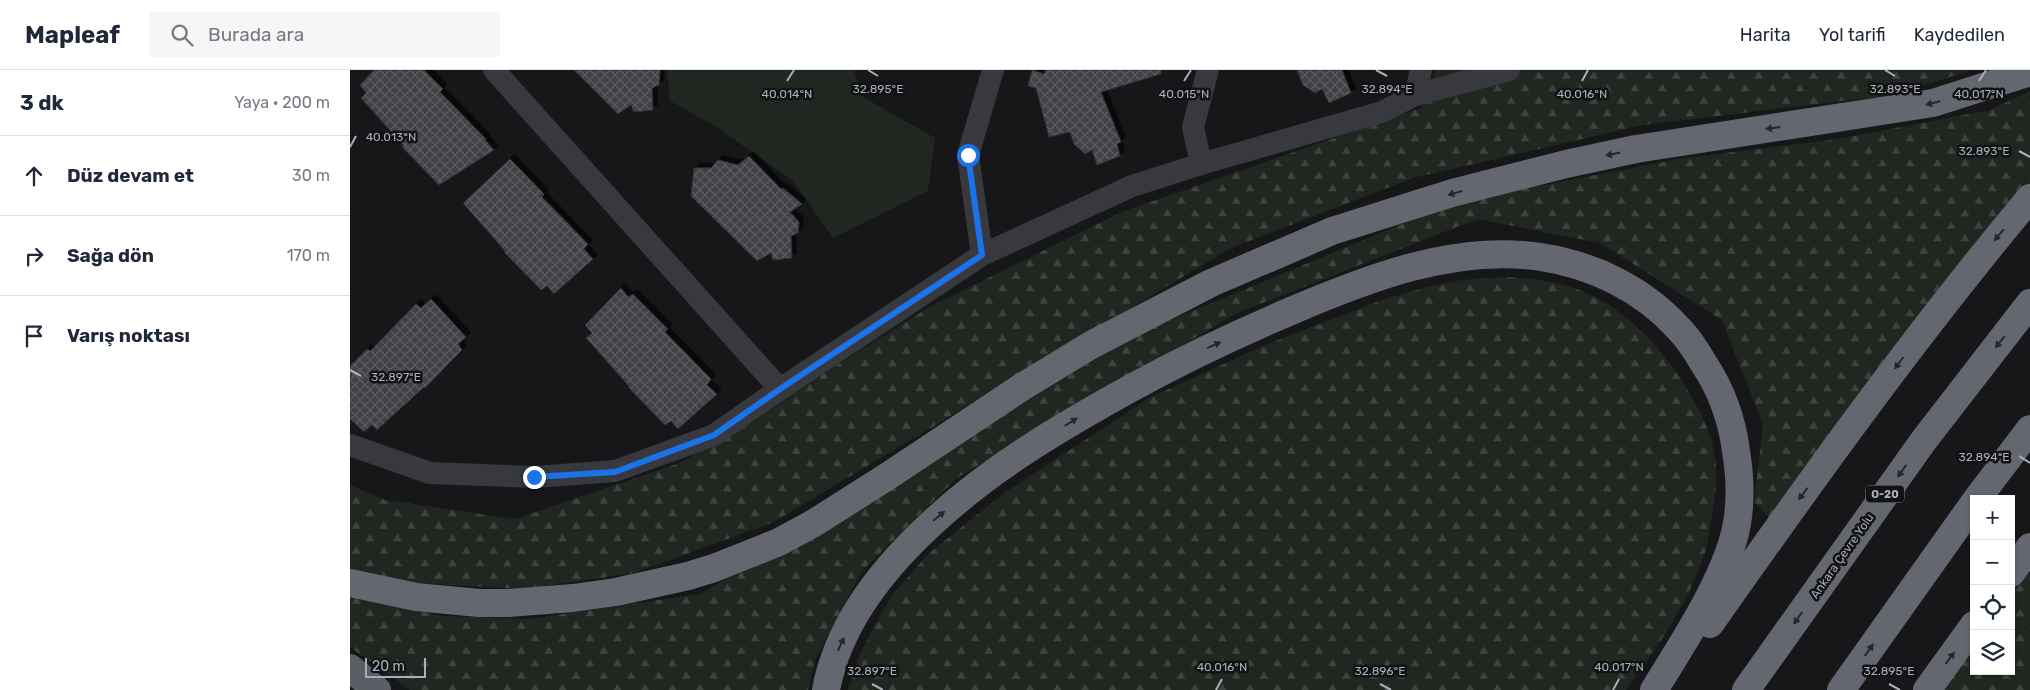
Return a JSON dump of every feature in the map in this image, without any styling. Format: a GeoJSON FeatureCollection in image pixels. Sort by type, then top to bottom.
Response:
{"type":"FeatureCollection","features":[{"type":"Feature","properties":{"kind":"highway"},"geometry":{"type":"LineString","coordinates":[[350,583],[416,597],[508,603],[590,596],[696,574],[779,542],[814,523],[1022,387],[1092,345],[1211,283],[1332,231],[1452,194],[1566,164],[1636,149],[1933,103],[2030,72]]}},
{"type":"Feature","properties":{"kind":"highway"},"geometry":{"type":"LineString","coordinates":[[1663,690],[1761,551],[1899,364],[1994,241],[2030,198]]}},
{"type":"Feature","properties":{"kind":"highway"},"geometry":{"type":"LineString","coordinates":[[826,690],[830,666],[852,620],[888,569],[933,521],[1018,455],[1096,408],[1201,351],[1338,291],[1385,275],[1436,262],[1503,255],[1540,257],[1572,264],[1601,274],[1634,290],[1662,312],[1682,332],[1715,381],[1726,408],[1734,435],[1739,467],[1737,525],[1728,556],[1711,591],[1654,690]]}},
{"type":"Feature","properties":{"kind":"highway","name":"Ankara Çevre Yolu"},"geometry":{"type":"LineString","coordinates":[[1746,690],[1924,440],[2030,303]]}},
{"type":"Feature","properties":{"kind":"highway"},"geometry":{"type":"LineString","coordinates":[[1980,495],[2030,429]]}},
{"type":"Feature","properties":{"kind":"highway"},"geometry":{"type":"LineString","coordinates":[[1841,690],[1970,509]]}},
{"type":"Feature","properties":{"kind":"highway"},"geometry":{"type":"LineString","coordinates":[[2015,568],[2030,547]]}},
{"type":"Feature","properties":{"kind":"highway"},"geometry":{"type":"LineString","coordinates":[[1927,690],[1970,630]]}},
{"type":"Feature","properties":{"kind":"highway"},"geometry":{"type":"LineString","coordinates":[[350,668],[377,690]]}},
{"type":"Feature","properties":{"kind":"street"},"geometry":{"type":"LineString","coordinates":[[494,70],[780,389]]}},
{"type":"Feature","properties":{"kind":"street"},"geometry":{"type":"LineString","coordinates":[[982,255],[968,155],[993,70]]}},
{"type":"Feature","properties":{"kind":"street"},"geometry":{"type":"LineString","coordinates":[[1201,164],[1193,127],[1208,70]]}},
{"type":"Feature","properties":{"kind":"street"},"geometry":{"type":"LineString","coordinates":[[1415,95],[1421,70]]}},
{"type":"Feature","properties":{"kind":"street"},"geometry":{"type":"LineString","coordinates":[[350,445],[430,473],[534,477],[615,472],[714,435],[982,255],[1132,186],[1201,164],[1382,112],[1415,95],[1509,70]]}},
{"type":"Feature","properties":{"kind":"green space"},"geometry":{"type":"Polygon","coordinates":[[[667,70],[854,70],[863,97],[935,138],[928,191],[833,238],[793,181],[718,128],[670,101],[667,70]]]}},
{"type":"Feature","properties":{"kind":"green space"},"geometry":{"type":"Polygon","coordinates":[[[1436,70],[1972,70],[1893,95],[1643,125],[1413,178],[1231,248],[774,522],[634,573],[524,589],[362,580],[350,575],[350,485],[385,500],[516,519],[682,462],[931,306],[1124,211],[1421,108],[1436,70]]]}},
{"type":"Feature","properties":{"kind":"green space"},"geometry":{"type":"Polygon","coordinates":[[[2030,91],[2030,193],[1771,519],[1754,502],[1763,425],[1722,320],[1600,243],[1477,219],[1237,313],[957,478],[862,571],[816,658],[808,690],[410,690],[350,647],[350,597],[443,616],[529,619],[700,594],[927,463],[1130,337],[1455,202],[1678,159],[1838,139],[1990,110],[2030,91]]]}},
{"type":"Feature","properties":{"kind":"green space"},"geometry":{"type":"Polygon","coordinates":[[[1506,277],[1542,280],[1577,289],[1611,306],[1626,317],[1653,343],[1677,373],[1707,426],[1712,443],[1716,471],[1716,489],[1705,552],[1681,607],[1626,690],[848,690],[860,654],[876,623],[893,594],[927,555],[1004,493],[1149,398],[1265,345],[1382,300],[1423,288],[1462,280],[1506,277]]]}},
{"type":"Feature","properties":{"kind":"green space"},"geometry":{"type":"Polygon","coordinates":[[[2030,563],[2030,690],[1937,690],[1970,645],[1970,675],[2015,675],[2015,584],[2030,563]]]}},
{"type":"Feature","properties":{"kind":"building"},"geometry":{"type":"Polygon","coordinates":[[[374,70],[424,70],[443,89],[440,92],[486,139],[494,150],[439,185],[402,147],[404,146],[361,98],[366,93],[360,85],[374,70]]]}},
{"type":"Feature","properties":{"kind":"building"},"geometry":{"type":"Polygon","coordinates":[[[574,70],[660,70],[659,85],[652,88],[653,110],[634,112],[631,105],[618,114],[574,70]]]}},
{"type":"Feature","properties":{"kind":"building"},"geometry":{"type":"Polygon","coordinates":[[[1032,70],[1044,74],[1046,70],[1161,70],[1161,74],[1101,92],[1121,142],[1117,144],[1120,156],[1097,165],[1092,150],[1085,154],[1074,144],[1070,132],[1049,137],[1036,88],[1028,86],[1032,70]]]}},
{"type":"Feature","properties":{"kind":"building"},"geometry":{"type":"Polygon","coordinates":[[[1297,70],[1342,70],[1351,93],[1329,103],[1322,89],[1315,93],[1303,85],[1297,70]]]}},
{"type":"Feature","properties":{"kind":"building"},"geometry":{"type":"Polygon","coordinates":[[[749,156],[781,189],[783,188],[802,204],[790,212],[799,222],[798,233],[791,236],[792,258],[773,260],[771,253],[757,261],[691,196],[694,168],[711,168],[718,160],[738,165],[749,156]]]}},
{"type":"Feature","properties":{"kind":"building"},"geometry":{"type":"Polygon","coordinates":[[[510,159],[544,194],[542,197],[588,244],[584,249],[593,259],[554,294],[547,286],[541,290],[504,252],[463,203],[510,159]]]}},
{"type":"Feature","properties":{"kind":"building"},"geometry":{"type":"Polygon","coordinates":[[[621,288],[628,297],[633,294],[668,329],[665,332],[711,379],[707,385],[717,394],[678,429],[671,421],[665,425],[628,387],[586,338],[592,333],[585,325],[621,288]]]}},
{"type":"Feature","properties":{"kind":"building"},"geometry":{"type":"Polygon","coordinates":[[[431,299],[466,337],[458,344],[462,350],[425,388],[377,430],[372,425],[364,432],[350,419],[350,366],[367,349],[370,351],[416,304],[421,308],[431,299]]]}},
{"type":"Feature","properties":{"kind":"route"},"geometry":{"type":"LineString","coordinates":[[534,477],[615,472],[714,435],[982,255],[968,155]]}}]}
